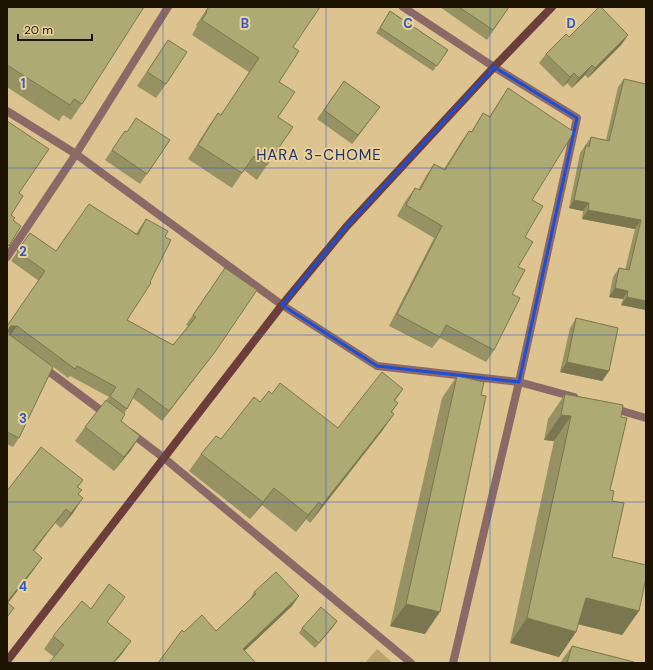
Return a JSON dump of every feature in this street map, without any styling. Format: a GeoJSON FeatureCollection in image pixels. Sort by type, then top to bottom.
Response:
{"type":"FeatureCollection","features":[{"type":"Feature","properties":{"kind":"street"},"geometry":{"type":"LineString","coordinates":[[7,257],[76,154],[168,7]]}},
{"type":"Feature","properties":{"kind":"street"},"geometry":{"type":"LineString","coordinates":[[403,7],[494,67],[577,118],[519,382],[453,663]]}},
{"type":"Feature","properties":{"kind":"street"},"geometry":{"type":"LineString","coordinates":[[7,661],[282,305],[347,226],[494,67],[552,7]]}},
{"type":"Feature","properties":{"kind":"street"},"geometry":{"type":"LineString","coordinates":[[7,111],[76,154],[282,305],[377,366],[519,382],[579,399]]}},
{"type":"Feature","properties":{"kind":"street"},"geometry":{"type":"LineString","coordinates":[[38,364],[114,420]]}},
{"type":"Feature","properties":{"kind":"street"},"geometry":{"type":"LineString","coordinates":[[601,405],[646,418]]}},
{"type":"Feature","properties":{"kind":"street"},"geometry":{"type":"LineString","coordinates":[[126,430],[164,458],[411,663]]}},
{"type":"Feature","properties":{"kind":"highlighted area"},"geometry":{"type":"Polygon","coordinates":[[[494,67],[577,118],[519,382],[377,366],[282,305],[347,226],[494,67]]]}},
{"type":"Feature","properties":{"kind":"shaded area"},"geometry":{"type":"Polygon","coordinates":[[[377,649],[393,663],[365,663],[377,649]]]}},
{"type":"Feature","properties":{"kind":"building"},"geometry":{"type":"Polygon","coordinates":[[[7,7],[144,7],[82,104],[74,99],[70,105],[7,65],[7,7]]]}},
{"type":"Feature","properties":{"kind":"building"},"geometry":{"type":"Polygon","coordinates":[[[209,7],[320,7],[293,47],[299,51],[279,82],[295,92],[278,117],[293,127],[267,165],[254,156],[242,173],[198,145],[218,113],[221,115],[259,58],[202,20],[209,7]]]}},
{"type":"Feature","properties":{"kind":"building"},"geometry":{"type":"Polygon","coordinates":[[[459,7],[509,7],[493,30],[459,7]]]}},
{"type":"Feature","properties":{"kind":"building"},"geometry":{"type":"Polygon","coordinates":[[[599,7],[601,7],[628,35],[595,68],[592,65],[579,78],[574,73],[570,77],[546,54],[566,34],[569,37],[599,7]]]}},
{"type":"Feature","properties":{"kind":"building"},"geometry":{"type":"Polygon","coordinates":[[[390,11],[448,50],[437,66],[380,28],[390,11]]]}},
{"type":"Feature","properties":{"kind":"building"},"geometry":{"type":"Polygon","coordinates":[[[168,40],[187,52],[166,84],[147,72],[168,40]]]}},
{"type":"Feature","properties":{"kind":"building"},"geometry":{"type":"Polygon","coordinates":[[[624,79],[646,84],[646,301],[627,297],[628,291],[615,288],[619,268],[629,270],[641,220],[588,210],[589,203],[574,200],[586,145],[589,147],[591,137],[609,141],[624,79]]]}},
{"type":"Feature","properties":{"kind":"building"},"geometry":{"type":"Polygon","coordinates":[[[344,81],[380,107],[358,135],[324,110],[344,81]]]}},
{"type":"Feature","properties":{"kind":"building"},"geometry":{"type":"Polygon","coordinates":[[[508,88],[574,132],[532,200],[543,206],[525,237],[533,242],[518,267],[525,270],[512,294],[520,298],[494,350],[446,325],[440,337],[397,314],[442,226],[406,205],[415,188],[420,190],[434,164],[445,170],[469,131],[472,132],[483,113],[490,117],[508,88]]]}},
{"type":"Feature","properties":{"kind":"building"},"geometry":{"type":"Polygon","coordinates":[[[136,118],[170,140],[147,174],[112,150],[136,118]]]}},
{"type":"Feature","properties":{"kind":"building"},"geometry":{"type":"Polygon","coordinates":[[[7,121],[49,149],[19,193],[23,196],[11,215],[15,218],[13,220],[21,226],[9,246],[7,244],[7,121]]]}},
{"type":"Feature","properties":{"kind":"building"},"geometry":{"type":"Polygon","coordinates":[[[89,204],[138,235],[146,219],[168,231],[165,237],[171,240],[150,282],[151,283],[127,320],[173,345],[196,317],[193,315],[225,268],[257,290],[215,352],[169,411],[138,388],[127,409],[110,396],[116,387],[77,366],[75,369],[17,326],[11,326],[8,330],[10,335],[53,367],[19,438],[7,432],[7,326],[45,271],[17,251],[30,233],[56,251],[89,204]]]}},
{"type":"Feature","properties":{"kind":"building"},"geometry":{"type":"Polygon","coordinates":[[[576,318],[618,328],[609,371],[567,362],[576,318]]]}},
{"type":"Feature","properties":{"kind":"building"},"geometry":{"type":"Polygon","coordinates":[[[382,372],[403,389],[394,400],[398,403],[391,412],[394,414],[322,505],[319,502],[308,515],[274,488],[263,502],[201,454],[216,436],[221,439],[254,397],[260,402],[269,391],[272,394],[280,383],[338,428],[382,372]]]}},
{"type":"Feature","properties":{"kind":"building"},"geometry":{"type":"Polygon","coordinates":[[[457,376],[484,382],[481,395],[486,396],[440,612],[406,604],[457,376]]]}},
{"type":"Feature","properties":{"kind":"building"},"geometry":{"type":"Polygon","coordinates":[[[565,394],[623,405],[621,417],[627,418],[610,490],[614,491],[612,501],[624,503],[612,557],[646,565],[646,578],[639,611],[586,598],[576,632],[527,618],[571,416],[561,415],[565,394]]]}},
{"type":"Feature","properties":{"kind":"building"},"geometry":{"type":"Polygon","coordinates":[[[106,400],[125,414],[121,421],[140,436],[124,457],[85,427],[106,400]]]}},
{"type":"Feature","properties":{"kind":"building"},"geometry":{"type":"Polygon","coordinates":[[[41,447],[83,480],[77,487],[82,490],[78,494],[83,498],[71,513],[66,509],[33,550],[42,558],[7,602],[7,491],[41,447]]]}},
{"type":"Feature","properties":{"kind":"building"},"geometry":{"type":"Polygon","coordinates":[[[276,572],[299,596],[243,649],[256,663],[158,663],[182,630],[184,632],[202,615],[216,631],[256,594],[254,592],[276,572]]]}},
{"type":"Feature","properties":{"kind":"building"},"geometry":{"type":"Polygon","coordinates":[[[109,584],[125,597],[107,622],[131,641],[113,663],[49,663],[64,645],[53,636],[82,601],[91,609],[109,584]]]}},
{"type":"Feature","properties":{"kind":"building"},"geometry":{"type":"Polygon","coordinates":[[[7,602],[14,608],[7,617],[7,602]]]}},
{"type":"Feature","properties":{"kind":"building"},"geometry":{"type":"Polygon","coordinates":[[[321,607],[337,621],[319,643],[302,628],[321,607]]]}},
{"type":"Feature","properties":{"kind":"building"},"geometry":{"type":"Polygon","coordinates":[[[572,646],[634,662],[634,663],[567,663],[572,646]]]}},
{"type":"Feature","properties":{"kind":"district","name":"HARA 3-CHOME"},"geometry":{"type":"Point","coordinates":[319,155]}}]}
